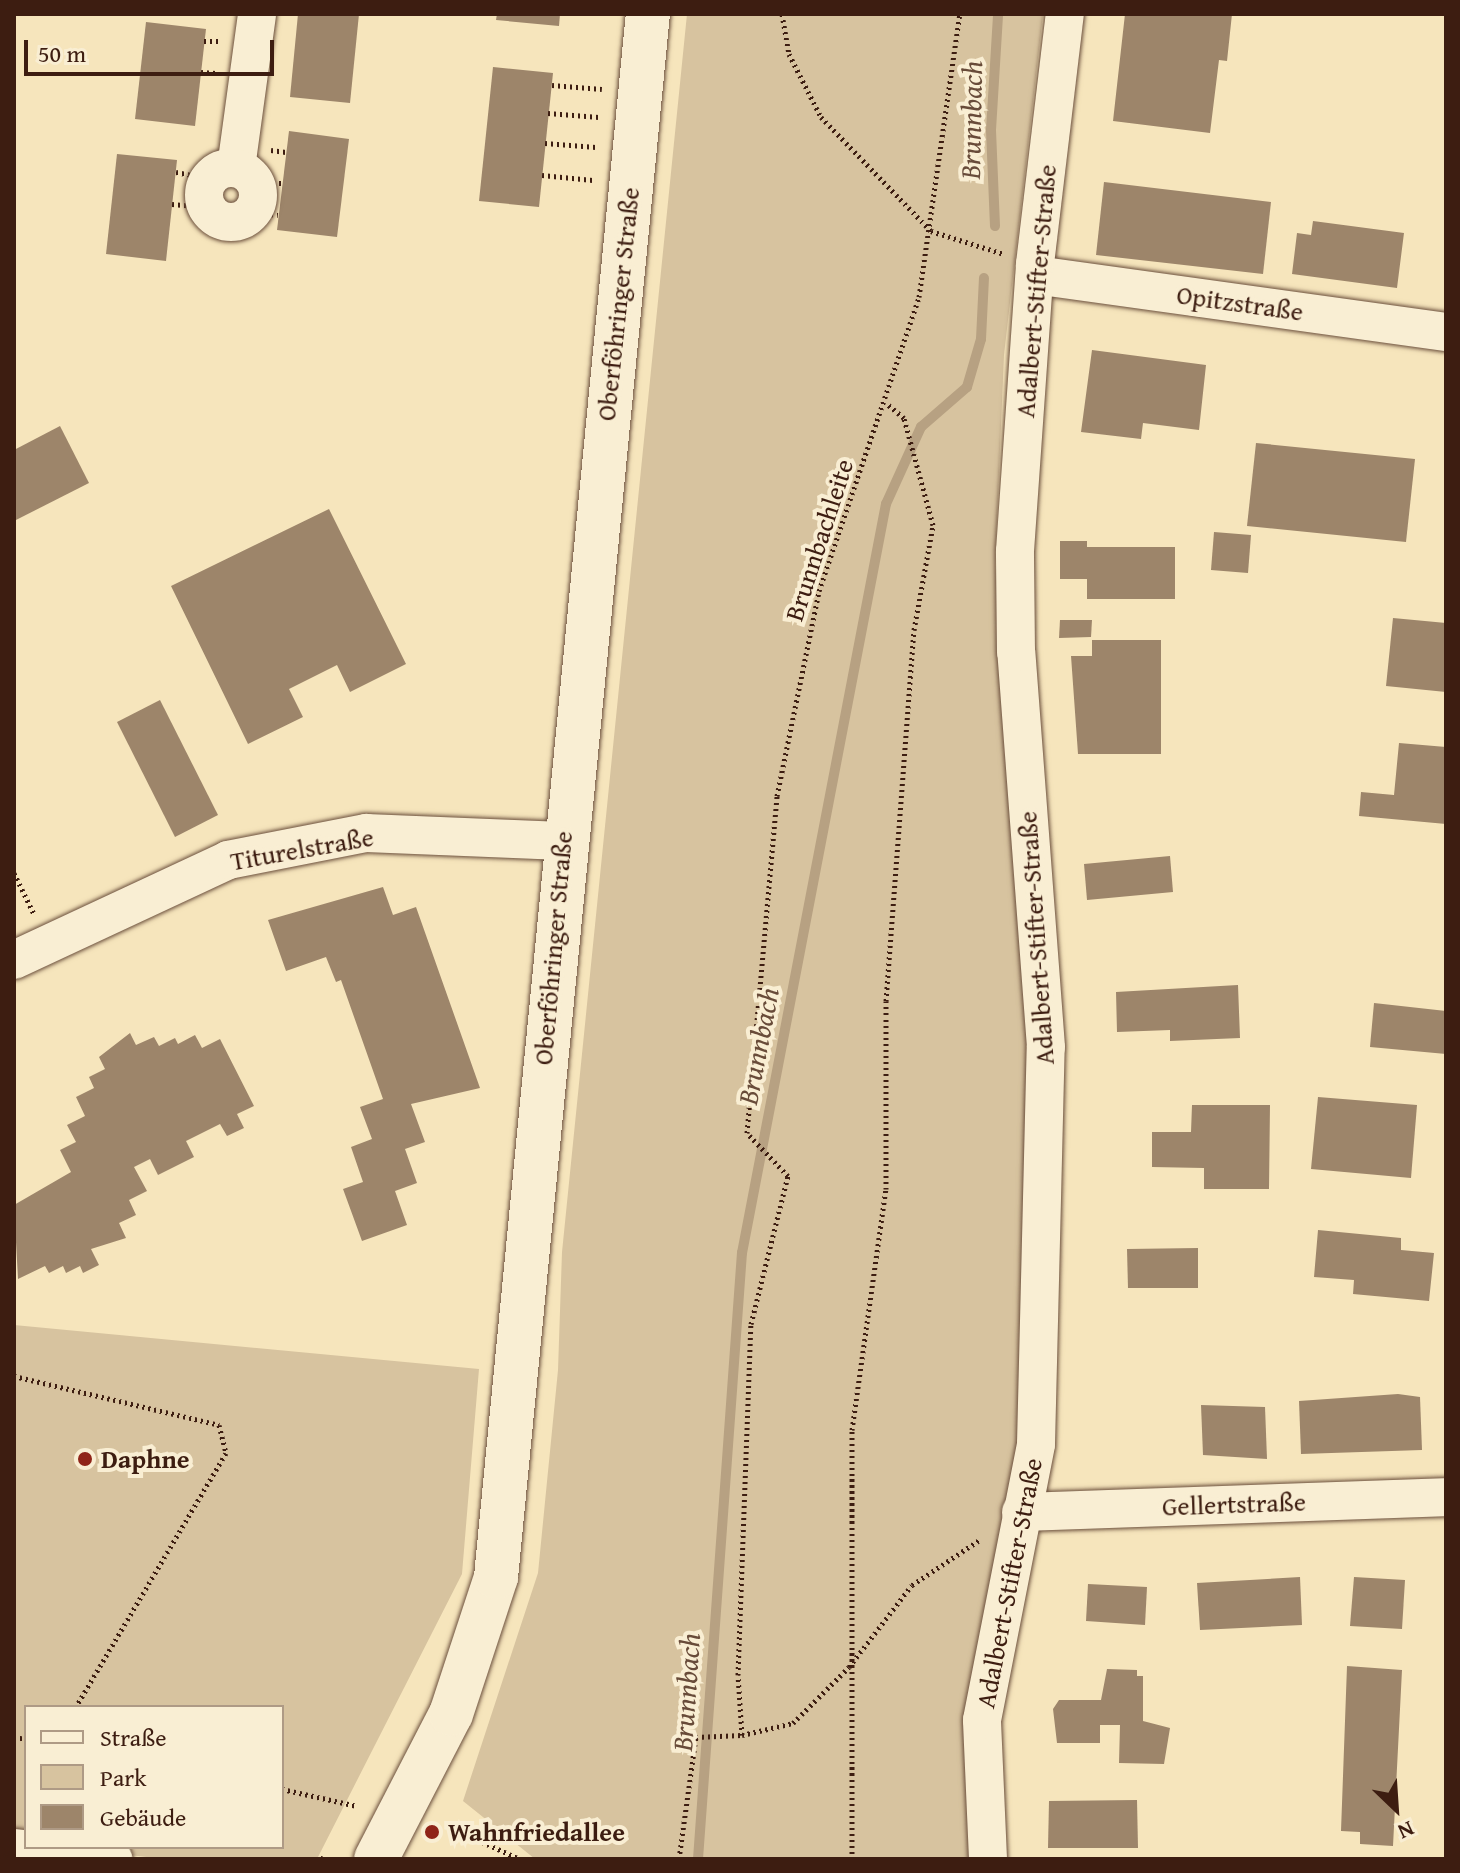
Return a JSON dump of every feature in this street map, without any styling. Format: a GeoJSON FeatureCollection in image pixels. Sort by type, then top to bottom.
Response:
{"type":"FeatureCollection","features":[{"type":"Feature","properties":{"kind":"main road","name":"Oberföhringer Straße"},"geometry":{"type":"LineString","coordinates":[[376,1859],[451,1714],[496,1577],[563,841],[648,14]]}},
{"type":"Feature","properties":{"kind":"street"},"geometry":{"type":"LineString","coordinates":[[257,14],[200,186],[255,182],[265,213]]}},
{"type":"Feature","properties":{"kind":"street","name":"Adalbert-Stifter-Straße"},"geometry":{"type":"LineString","coordinates":[[988,1859],[982,1720],[1036,1444],[1046,1047],[1016,652],[1015,551],[1035,269],[1065,14]]}},
{"type":"Feature","properties":{"kind":"street","name":"Opitzstraße"},"geometry":{"type":"LineString","coordinates":[[1035,269],[1446,332]]}},
{"type":"Feature","properties":{"kind":"street","name":"Titurelstraße"},"geometry":{"type":"LineString","coordinates":[[14,960],[228,860],[366,833],[563,841]]}},
{"type":"Feature","properties":{"kind":"street","name":"Gellertstraße"},"geometry":{"type":"LineString","coordinates":[[1021,1512],[1446,1497]]}},
{"type":"Feature","properties":{"kind":"street"},"geometry":{"type":"LineString","coordinates":[[14,1848],[113,1859]]}},
{"type":"Feature","properties":{"kind":"path"},"geometry":{"type":"LineString","coordinates":[[782,14],[789,54],[821,117],[931,231],[1035,269]]}},
{"type":"Feature","properties":{"kind":"path","name":"Brunnbachleite"},"geometry":{"type":"LineString","coordinates":[[742,1735],[738,1675],[751,1324],[788,1176],[747,1133],[777,796],[819,591],[886,403],[931,231],[960,14]]}},
{"type":"Feature","properties":{"kind":"path"},"geometry":{"type":"LineString","coordinates":[[552,85],[603,89]]}},
{"type":"Feature","properties":{"kind":"path"},"geometry":{"type":"LineString","coordinates":[[548,113],[600,118]]}},
{"type":"Feature","properties":{"kind":"path"},"geometry":{"type":"LineString","coordinates":[[545,143],[597,147]]}},
{"type":"Feature","properties":{"kind":"path"},"geometry":{"type":"LineString","coordinates":[[542,175],[593,180]]}},
{"type":"Feature","properties":{"kind":"path"},"geometry":{"type":"LineString","coordinates":[[852,1859],[849,1667],[852,1430],[886,1189],[886,1001],[914,630],[933,525],[904,418],[886,403]]}},
{"type":"Feature","properties":{"kind":"path"},"geometry":{"type":"LineString","coordinates":[[14,873],[49,944]]}},
{"type":"Feature","properties":{"kind":"path"},"geometry":{"type":"LineString","coordinates":[[14,1376],[219,1425],[226,1453],[77,1705]]}},
{"type":"Feature","properties":{"kind":"path"},"geometry":{"type":"LineString","coordinates":[[679,1859],[696,1737],[742,1735],[793,1723],[849,1667],[912,1585],[1021,1512]]}},
{"type":"Feature","properties":{"kind":"path"},"geometry":{"type":"LineString","coordinates":[[284,1789],[357,1806]]}},
{"type":"Feature","properties":{"kind":"path"},"geometry":{"type":"LineString","coordinates":[[449,1827],[520,1859]]}},
{"type":"Feature","properties":{"kind":"green space"},"geometry":{"type":"Polygon","coordinates":[[[687,14],[1043,14],[1004,355],[995,566],[1030,1051],[1021,1439],[972,1859],[535,1859],[463,1801],[538,1573],[558,1370],[562,1252],[687,14]]]}},
{"type":"Feature","properties":{"kind":"green space"},"geometry":{"type":"Polygon","coordinates":[[[14,1325],[479,1369],[462,1574],[317,1859],[163,1859],[80,1849],[284,1849],[284,1705],[24,1705],[24,1843],[14,1841],[14,1325]]]}},
{"type":"Feature","properties":{"kind":"building"},"geometry":{"type":"Polygon","coordinates":[[[298,14],[359,14],[350,103],[290,97],[298,14]]]}},
{"type":"Feature","properties":{"kind":"building"},"geometry":{"type":"Polygon","coordinates":[[[497,14],[560,14],[559,26],[496,20],[497,14]]]}},
{"type":"Feature","properties":{"kind":"building"},"geometry":{"type":"Polygon","coordinates":[[[1125,14],[1232,14],[1227,61],[1219,60],[1210,133],[1113,121],[1125,14]]]}},
{"type":"Feature","properties":{"kind":"building"},"geometry":{"type":"Polygon","coordinates":[[[146,22],[206,29],[195,126],[135,119],[146,22]]]}},
{"type":"Feature","properties":{"kind":"building"},"geometry":{"type":"Polygon","coordinates":[[[493,67],[553,73],[539,207],[479,201],[493,67]]]}},
{"type":"Feature","properties":{"kind":"building"},"geometry":{"type":"Polygon","coordinates":[[[289,131],[349,139],[337,237],[277,230],[289,131]]]}},
{"type":"Feature","properties":{"kind":"building"},"geometry":{"type":"Polygon","coordinates":[[[117,154],[177,160],[166,261],[106,254],[117,154]]]}},
{"type":"Feature","properties":{"kind":"building"},"geometry":{"type":"Polygon","coordinates":[[[1104,182],[1271,202],[1263,274],[1096,255],[1104,182]]]}},
{"type":"Feature","properties":{"kind":"building"},"geometry":{"type":"Polygon","coordinates":[[[1313,221],[1404,233],[1397,288],[1292,274],[1297,233],[1311,235],[1313,221]]]}},
{"type":"Feature","properties":{"kind":"building"},"geometry":{"type":"Polygon","coordinates":[[[1092,350],[1206,365],[1199,430],[1143,423],[1141,439],[1081,432],[1092,350]]]}},
{"type":"Feature","properties":{"kind":"building"},"geometry":{"type":"Polygon","coordinates":[[[60,426],[89,483],[14,521],[14,450],[60,426]]]}},
{"type":"Feature","properties":{"kind":"building"},"geometry":{"type":"Polygon","coordinates":[[[1256,443],[1415,459],[1406,542],[1247,526],[1256,443]]]}},
{"type":"Feature","properties":{"kind":"building"},"geometry":{"type":"Polygon","coordinates":[[[329,509],[406,664],[350,692],[337,665],[289,689],[303,717],[248,744],[171,586],[329,509]]]}},
{"type":"Feature","properties":{"kind":"building"},"geometry":{"type":"Polygon","coordinates":[[[1214,532],[1251,535],[1248,573],[1211,570],[1214,532]]]}},
{"type":"Feature","properties":{"kind":"building"},"geometry":{"type":"Polygon","coordinates":[[[1060,541],[1087,541],[1087,547],[1175,547],[1175,599],[1087,599],[1087,579],[1060,579],[1060,541]]]}},
{"type":"Feature","properties":{"kind":"building"},"geometry":{"type":"Polygon","coordinates":[[[1393,618],[1446,623],[1446,692],[1386,686],[1393,618]]]}},
{"type":"Feature","properties":{"kind":"building"},"geometry":{"type":"Polygon","coordinates":[[[1060,620],[1092,620],[1091,637],[1059,638],[1060,620]]]}},
{"type":"Feature","properties":{"kind":"building"},"geometry":{"type":"Polygon","coordinates":[[[1092,640],[1161,640],[1161,754],[1078,754],[1071,656],[1092,656],[1092,640]]]}},
{"type":"Feature","properties":{"kind":"building"},"geometry":{"type":"Polygon","coordinates":[[[160,700],[218,815],[175,837],[117,722],[160,700]]]}},
{"type":"Feature","properties":{"kind":"building"},"geometry":{"type":"Polygon","coordinates":[[[1399,743],[1446,747],[1446,824],[1359,816],[1361,792],[1394,795],[1399,743]]]}},
{"type":"Feature","properties":{"kind":"building"},"geometry":{"type":"Polygon","coordinates":[[[1170,856],[1173,892],[1087,900],[1084,864],[1170,856]]]}},
{"type":"Feature","properties":{"kind":"building"},"geometry":{"type":"Polygon","coordinates":[[[383,887],[393,915],[416,907],[480,1088],[411,1104],[425,1142],[405,1149],[417,1183],[395,1191],[407,1225],[362,1241],[343,1189],[363,1182],[351,1147],[372,1139],[360,1107],[383,1099],[341,980],[336,982],[326,957],[286,971],[268,920],[383,887]]]}},
{"type":"Feature","properties":{"kind":"building"},"geometry":{"type":"Polygon","coordinates":[[[1238,985],[1240,1038],[1170,1041],[1170,1030],[1117,1032],[1116,992],[1238,985]]]}},
{"type":"Feature","properties":{"kind":"building"},"geometry":{"type":"Polygon","coordinates":[[[1374,1003],[1446,1011],[1446,1054],[1370,1047],[1374,1003]]]}},
{"type":"Feature","properties":{"kind":"building"},"geometry":{"type":"Polygon","coordinates":[[[130,1033],[136,1045],[154,1037],[159,1046],[175,1038],[178,1044],[195,1035],[202,1048],[220,1039],[254,1106],[237,1114],[244,1128],[227,1136],[220,1124],[186,1141],[194,1157],[158,1175],[150,1159],[134,1167],[147,1191],[129,1200],[136,1215],[119,1223],[126,1238],[91,1249],[99,1265],[83,1273],[80,1266],[66,1273],[63,1266],[49,1273],[45,1266],[18,1279],[14,1205],[71,1172],[60,1150],[76,1142],[67,1125],[85,1116],[76,1097],[94,1088],[89,1077],[105,1069],[99,1057],[130,1033]]]}},
{"type":"Feature","properties":{"kind":"building"},"geometry":{"type":"Polygon","coordinates":[[[1318,1097],[1417,1105],[1411,1178],[1311,1169],[1318,1097]]]}},
{"type":"Feature","properties":{"kind":"building"},"geometry":{"type":"Polygon","coordinates":[[[1192,1105],[1270,1105],[1269,1189],[1204,1189],[1204,1168],[1152,1167],[1152,1132],[1191,1132],[1192,1105]]]}},
{"type":"Feature","properties":{"kind":"building"},"geometry":{"type":"Polygon","coordinates":[[[1318,1230],[1401,1238],[1401,1250],[1434,1253],[1429,1301],[1353,1294],[1354,1280],[1314,1277],[1318,1230]]]}},
{"type":"Feature","properties":{"kind":"building"},"geometry":{"type":"Polygon","coordinates":[[[1198,1248],[1198,1288],[1128,1288],[1127,1249],[1198,1248]]]}},
{"type":"Feature","properties":{"kind":"building"},"geometry":{"type":"Polygon","coordinates":[[[1398,1394],[1420,1397],[1422,1450],[1301,1454],[1299,1401],[1398,1394]]]}},
{"type":"Feature","properties":{"kind":"building"},"geometry":{"type":"Polygon","coordinates":[[[1201,1405],[1265,1407],[1267,1459],[1203,1455],[1201,1405]]]}},
{"type":"Feature","properties":{"kind":"building"},"geometry":{"type":"Polygon","coordinates":[[[1300,1577],[1302,1625],[1200,1630],[1197,1583],[1300,1577]]]}},
{"type":"Feature","properties":{"kind":"building"},"geometry":{"type":"Polygon","coordinates":[[[1354,1577],[1405,1580],[1402,1629],[1350,1626],[1354,1577]]]}},
{"type":"Feature","properties":{"kind":"building"},"geometry":{"type":"Polygon","coordinates":[[[1088,1584],[1147,1587],[1145,1625],[1086,1621],[1088,1584]]]}},
{"type":"Feature","properties":{"kind":"building"},"geometry":{"type":"Polygon","coordinates":[[[1347,1666],[1402,1670],[1393,1846],[1360,1844],[1360,1832],[1341,1831],[1347,1666]]]}},
{"type":"Feature","properties":{"kind":"building"},"geometry":{"type":"Polygon","coordinates":[[[1107,1669],[1137,1670],[1137,1676],[1143,1676],[1143,1721],[1170,1728],[1164,1764],[1119,1763],[1120,1725],[1100,1725],[1100,1743],[1057,1743],[1053,1709],[1059,1700],[1101,1700],[1107,1669]]]}},
{"type":"Feature","properties":{"kind":"building"},"geometry":{"type":"Polygon","coordinates":[[[1137,1800],[1138,1848],[1048,1848],[1049,1801],[1137,1800]]]}},
{"type":"Feature","properties":{"kind":"waterway","name":"Brunnbach"},"geometry":{"type":"LineString","coordinates":[[995,226],[991,130],[998,14]]}},
{"type":"Feature","properties":{"kind":"waterway","name":"Brunnbach"},"geometry":{"type":"LineString","coordinates":[[698,1859],[742,1253],[886,504],[921,427],[967,387],[981,339],[984,278]]}},
{"type":"Feature","properties":{"kind":"place","name":"Daphne"},"geometry":{"type":"Point","coordinates":[85,1459]}},
{"type":"Feature","properties":{"kind":"place","name":"Wahnfriedallee"},"geometry":{"type":"Point","coordinates":[432,1832]}}]}
